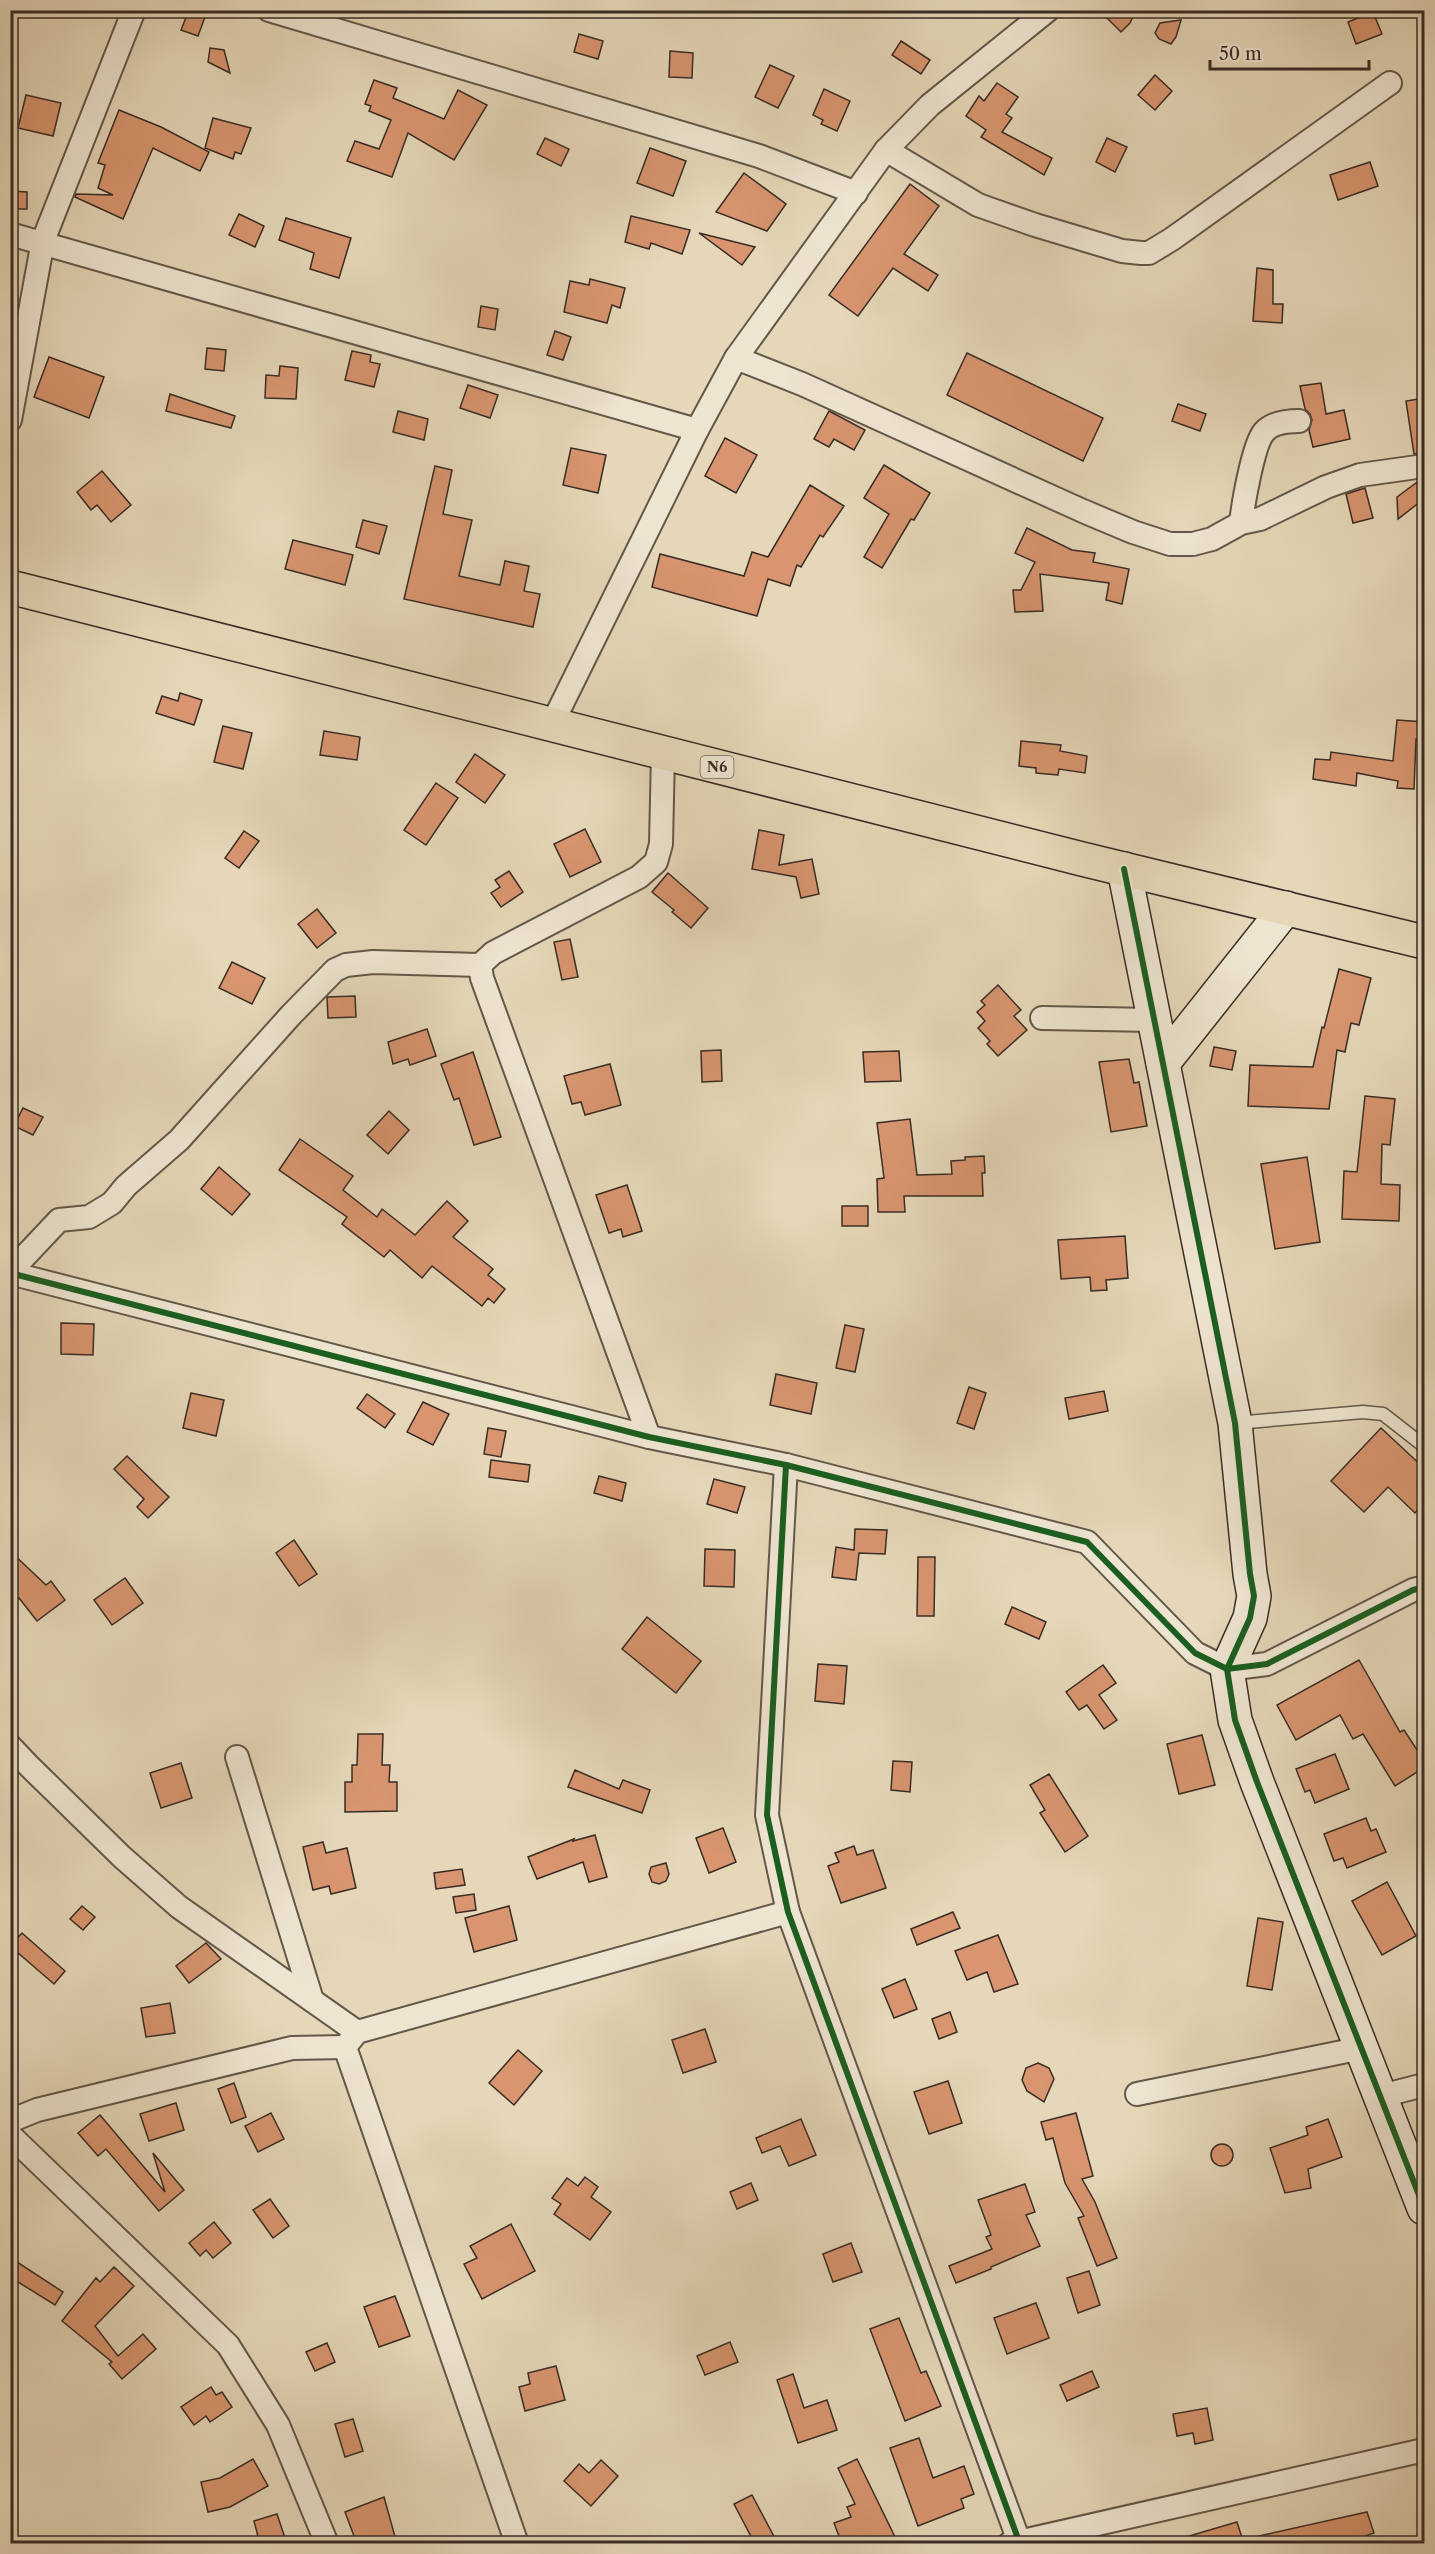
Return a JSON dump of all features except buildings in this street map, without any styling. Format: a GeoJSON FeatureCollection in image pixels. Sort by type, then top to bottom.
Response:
{"type":"FeatureCollection","features":[{"type":"Feature","properties":{"kind":"highway","name":"N6"},"geometry":{"type":"LineString","coordinates":[[10,587],[1124,869],[1425,942]]}},
{"type":"Feature","properties":{"kind":"street"},"geometry":{"type":"LineString","coordinates":[[10,420],[43,241],[134,10]]}},
{"type":"Feature","properties":{"kind":"street"},"geometry":{"type":"LineString","coordinates":[[269,10],[759,156],[856,193]]}},
{"type":"Feature","properties":{"kind":"street"},"geometry":{"type":"LineString","coordinates":[[552,724],[735,358],[886,150],[1021,18],[1048,10]]}},
{"type":"Feature","properties":{"kind":"street"},"geometry":{"type":"LineString","coordinates":[[886,150],[978,205],[1097,244],[1122,251],[1149,253],[1172,239],[1390,83]]}},
{"type":"Feature","properties":{"kind":"street"},"geometry":{"type":"LineString","coordinates":[[10,234],[43,241],[697,430]]}},
{"type":"Feature","properties":{"kind":"street"},"geometry":{"type":"LineString","coordinates":[[735,358],[802,384],[1133,532],[1170,544],[1193,544],[1212,539],[1241,523],[1260,519],[1326,487],[1360,475],[1425,466]]}},
{"type":"Feature","properties":{"kind":"street"},"geometry":{"type":"LineString","coordinates":[[1241,523],[1250,473],[1263,432],[1274,424],[1299,421]]}},
{"type":"Feature","properties":{"kind":"street"},"geometry":{"type":"LineString","coordinates":[[663,753],[661,844],[656,862],[639,877],[493,953],[480,965],[373,962],[346,965],[336,970],[291,1015],[179,1140],[126,1186],[112,1203],[89,1217],[59,1220],[10,1273],[649,1437],[786,1465],[1087,1542],[1195,1653],[1227,1669],[1267,1664],[1413,1590],[1425,1587]]}},
{"type":"Feature","properties":{"kind":"street"},"geometry":{"type":"LineString","coordinates":[[1124,869],[1235,1423],[1254,1596],[1250,1618],[1227,1669],[1235,1720],[1425,2208]]}},
{"type":"Feature","properties":{"kind":"street"},"geometry":{"type":"LineString","coordinates":[[1163,1063],[1286,908]]}},
{"type":"Feature","properties":{"kind":"street"},"geometry":{"type":"LineString","coordinates":[[480,965],[482,978],[649,1437]]}},
{"type":"Feature","properties":{"kind":"street"},"geometry":{"type":"LineString","coordinates":[[1042,1018],[1154,1020]]}},
{"type":"Feature","properties":{"kind":"street"},"geometry":{"type":"LineString","coordinates":[[786,1465],[767,1815],[788,1912],[1016,2542],[1425,2450]]}},
{"type":"Feature","properties":{"kind":"street"},"geometry":{"type":"LineString","coordinates":[[10,1746],[27,1766],[122,1857],[179,1907],[312,2000],[351,2039],[517,2544]]}},
{"type":"Feature","properties":{"kind":"street"},"geometry":{"type":"LineString","coordinates":[[237,1757],[312,2000]]}},
{"type":"Feature","properties":{"kind":"street"},"geometry":{"type":"LineString","coordinates":[[10,2121],[37,2110],[292,2048],[351,2039],[788,1912]]}},
{"type":"Feature","properties":{"kind":"street"},"geometry":{"type":"LineString","coordinates":[[1137,2094],[1362,2048]]}},
{"type":"Feature","properties":{"kind":"street"},"geometry":{"type":"LineString","coordinates":[[1381,2096],[1425,2085]]}},
{"type":"Feature","properties":{"kind":"street"},"geometry":{"type":"LineString","coordinates":[[10,2135],[228,2345],[278,2425],[327,2544]]}},
{"type":"Feature","properties":{"kind":"lane"},"geometry":{"type":"LineString","coordinates":[[1235,1423],[1363,1412],[1383,1414],[1425,1446]]}},
{"type":"Feature","properties":{"kind":"cycle path"},"geometry":{"type":"LineString","coordinates":[[1124,869],[1235,1423],[1254,1596],[1250,1618],[1227,1669],[1235,1720],[1257,1782],[1424,2208]]}},
{"type":"Feature","properties":{"kind":"cycle path"},"geometry":{"type":"LineString","coordinates":[[10,1273],[649,1437],[786,1465],[1087,1542],[1195,1653],[1227,1669],[1267,1664],[1413,1590],[1424,1587]]}},
{"type":"Feature","properties":{"kind":"cycle path"},"geometry":{"type":"LineString","coordinates":[[786,1465],[767,1815],[788,1912],[1020,2544]]}}]}
